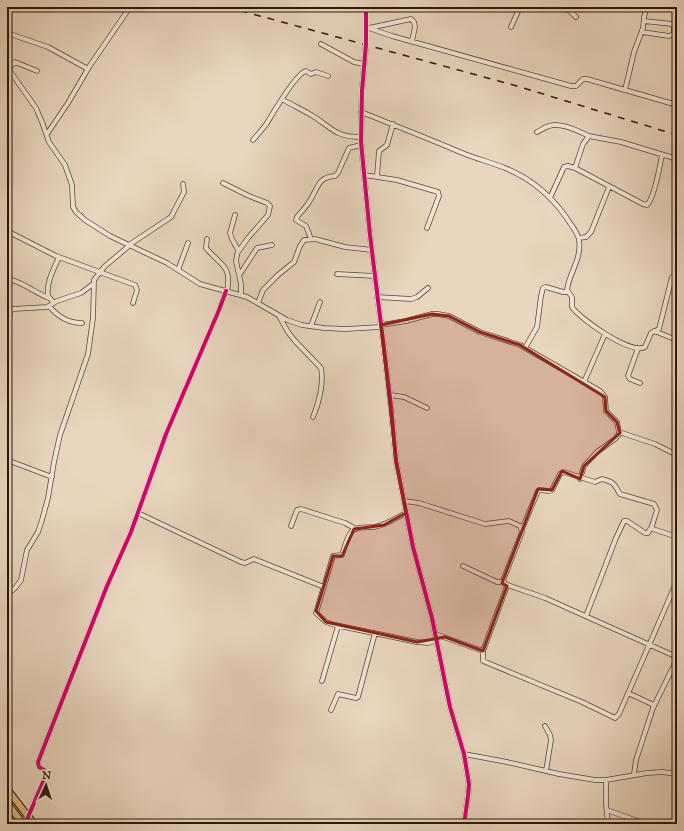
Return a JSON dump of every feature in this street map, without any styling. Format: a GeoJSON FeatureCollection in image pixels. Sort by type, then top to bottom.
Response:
{"type":"FeatureCollection","features":[{"type":"Feature","properties":{"kind":"highway"},"geometry":{"type":"LineString","coordinates":[[7,789],[34,824]]}},
{"type":"Feature","properties":{"kind":"highway"},"geometry":{"type":"LineString","coordinates":[[7,803],[24,824]]}},
{"type":"Feature","properties":{"kind":"street"},"geometry":{"type":"LineString","coordinates":[[47,134],[68,103],[88,69],[130,7]]}},
{"type":"Feature","properties":{"kind":"street"},"geometry":{"type":"LineString","coordinates":[[366,7],[368,28],[361,112],[361,145],[377,297],[390,395],[396,462],[413,548],[435,634],[450,707],[464,754],[469,784],[464,824]]}},
{"type":"Feature","properties":{"kind":"street"},"geometry":{"type":"LineString","coordinates":[[510,27],[520,7]]}},
{"type":"Feature","properties":{"kind":"street"},"geometry":{"type":"LineString","coordinates":[[558,7],[570,11],[576,17]]}},
{"type":"Feature","properties":{"kind":"street"},"geometry":{"type":"LineString","coordinates":[[625,90],[634,52],[642,32],[647,7]]}},
{"type":"Feature","properties":{"kind":"street"},"geometry":{"type":"LineString","coordinates":[[368,28],[411,19],[415,24],[412,41]]}},
{"type":"Feature","properties":{"kind":"street"},"geometry":{"type":"LineString","coordinates":[[642,32],[668,36],[674,34],[674,27],[672,24],[644,21]]}},
{"type":"Feature","properties":{"kind":"street"},"geometry":{"type":"LineString","coordinates":[[368,28],[571,86],[576,86],[583,79],[587,79],[677,105]]}},
{"type":"Feature","properties":{"kind":"street"},"geometry":{"type":"LineString","coordinates":[[7,33],[48,47],[88,69]]}},
{"type":"Feature","properties":{"kind":"street"},"geometry":{"type":"LineString","coordinates":[[321,44],[354,62],[364,64]]}},
{"type":"Feature","properties":{"kind":"street"},"geometry":{"type":"LineString","coordinates":[[37,72],[15,62],[7,68],[36,108],[52,147],[65,165],[72,185],[72,203],[76,212],[99,229],[130,245],[154,255],[200,284],[241,295],[258,303],[279,316],[294,322],[311,326],[340,329],[381,326],[432,314],[443,314],[456,319],[480,332],[512,342],[525,348],[604,394],[606,400],[606,411],[616,422],[620,433],[654,444],[677,455]]}},
{"type":"Feature","properties":{"kind":"street"},"geometry":{"type":"LineString","coordinates":[[253,140],[267,123],[282,99],[303,71],[311,74],[316,72],[328,76]]}},
{"type":"Feature","properties":{"kind":"street"},"geometry":{"type":"LineString","coordinates":[[282,99],[313,116],[335,132],[348,137],[361,137]]}},
{"type":"Feature","properties":{"kind":"street"},"geometry":{"type":"LineString","coordinates":[[361,112],[461,153],[514,171],[540,188],[560,209],[578,234],[580,247],[578,260],[568,285],[567,292]]}},
{"type":"Feature","properties":{"kind":"street"},"geometry":{"type":"LineString","coordinates":[[377,176],[379,151],[387,145],[393,124]]}},
{"type":"Feature","properties":{"kind":"street"},"geometry":{"type":"LineString","coordinates":[[537,132],[553,125],[589,136],[621,142],[677,159]]}},
{"type":"Feature","properties":{"kind":"street"},"geometry":{"type":"LineString","coordinates":[[575,168],[583,144],[589,136]]}},
{"type":"Feature","properties":{"kind":"street"},"geometry":{"type":"LineString","coordinates":[[311,239],[306,226],[296,220],[296,217],[310,201],[320,182],[327,177],[335,176],[338,173],[349,148],[361,145]]}},
{"type":"Feature","properties":{"kind":"street"},"geometry":{"type":"LineString","coordinates":[[550,198],[564,168],[568,166],[575,168],[643,204],[648,204],[658,175],[662,155]]}},
{"type":"Feature","properties":{"kind":"street"},"geometry":{"type":"LineString","coordinates":[[364,175],[397,180],[438,192],[439,196],[427,228]]}},
{"type":"Feature","properties":{"kind":"street"},"geometry":{"type":"LineString","coordinates":[[224,183],[249,196],[268,202],[270,206],[268,216],[248,238],[238,252],[236,261],[241,284],[241,295]]}},
{"type":"Feature","properties":{"kind":"street"},"geometry":{"type":"LineString","coordinates":[[7,595],[21,580],[27,550],[38,532],[52,477],[60,435],[88,354],[93,318],[93,284],[95,277],[130,245],[171,217],[184,192],[183,184]]}},
{"type":"Feature","properties":{"kind":"street"},"geometry":{"type":"LineString","coordinates":[[579,238],[586,237],[591,232],[609,187]]}},
{"type":"Feature","properties":{"kind":"street"},"geometry":{"type":"LineString","coordinates":[[235,215],[230,233],[238,252]]}},
{"type":"Feature","properties":{"kind":"street"},"geometry":{"type":"LineString","coordinates":[[7,231],[59,257],[136,286],[137,290],[133,303]]}},
{"type":"Feature","properties":{"kind":"street"},"geometry":{"type":"LineString","coordinates":[[24,824],[46,775],[44,770],[39,767],[38,762],[98,606],[138,513],[166,434],[227,291],[229,278],[227,270],[224,265],[206,248],[207,239]]}},
{"type":"Feature","properties":{"kind":"street"},"geometry":{"type":"LineString","coordinates":[[258,303],[263,290],[294,262],[302,242],[306,239],[345,247],[372,250]]}},
{"type":"Feature","properties":{"kind":"street"},"geometry":{"type":"LineString","coordinates":[[178,270],[188,243]]}},
{"type":"Feature","properties":{"kind":"street"},"geometry":{"type":"LineString","coordinates":[[239,274],[257,248],[272,245]]}},
{"type":"Feature","properties":{"kind":"street"},"geometry":{"type":"LineString","coordinates":[[49,298],[47,292],[49,282],[59,257]]}},
{"type":"Feature","properties":{"kind":"street"},"geometry":{"type":"LineString","coordinates":[[337,274],[375,276]]}},
{"type":"Feature","properties":{"kind":"street"},"geometry":{"type":"LineString","coordinates":[[525,348],[537,328],[540,300],[543,288],[546,287],[567,292],[572,298],[571,305],[573,308],[583,319],[605,334],[616,340],[638,348],[643,348],[650,334],[660,328],[672,277],[677,274]]}},
{"type":"Feature","properties":{"kind":"street"},"geometry":{"type":"LineString","coordinates":[[7,279],[49,298],[54,303]]}},
{"type":"Feature","properties":{"kind":"street"},"geometry":{"type":"LineString","coordinates":[[7,314],[13,309],[49,306],[81,293],[93,284]]}},
{"type":"Feature","properties":{"kind":"street"},"geometry":{"type":"LineString","coordinates":[[377,297],[411,299],[417,297],[428,288]]}},
{"type":"Feature","properties":{"kind":"street"},"geometry":{"type":"LineString","coordinates":[[311,326],[320,302]]}},
{"type":"Feature","properties":{"kind":"street"},"geometry":{"type":"LineString","coordinates":[[8,306],[13,309]]}},
{"type":"Feature","properties":{"kind":"street"},"geometry":{"type":"LineString","coordinates":[[49,306],[55,313],[68,321],[82,323]]}},
{"type":"Feature","properties":{"kind":"street"},"geometry":{"type":"LineString","coordinates":[[279,316],[295,341],[321,368],[322,377],[319,397],[313,417]]}},
{"type":"Feature","properties":{"kind":"street"},"geometry":{"type":"LineString","coordinates":[[654,331],[677,340]]}},
{"type":"Feature","properties":{"kind":"street"},"geometry":{"type":"LineString","coordinates":[[584,382],[605,334]]}},
{"type":"Feature","properties":{"kind":"street"},"geometry":{"type":"LineString","coordinates":[[638,348],[628,376],[630,379],[640,383]]}},
{"type":"Feature","properties":{"kind":"street"},"geometry":{"type":"LineString","coordinates":[[390,395],[404,397],[427,408]]}},
{"type":"Feature","properties":{"kind":"street"},"geometry":{"type":"LineString","coordinates":[[580,479],[584,466],[597,452],[615,439],[620,433]]}},
{"type":"Feature","properties":{"kind":"street"},"geometry":{"type":"LineString","coordinates":[[7,460],[52,477]]}},
{"type":"Feature","properties":{"kind":"street"},"geometry":{"type":"LineString","coordinates":[[586,616],[624,521],[627,521],[645,533],[648,533],[651,529],[656,510],[654,504],[620,494],[615,484],[608,481],[600,479],[595,482],[562,473],[560,474],[552,490],[539,490],[522,529],[504,578],[505,584],[482,659],[485,662],[582,702],[612,718],[616,718],[677,582]]}},
{"type":"Feature","properties":{"kind":"street"},"geometry":{"type":"LineString","coordinates":[[404,501],[419,503],[485,524],[509,521],[520,526],[522,529]]}},
{"type":"Feature","properties":{"kind":"street"},"geometry":{"type":"LineString","coordinates":[[290,526],[296,512],[299,509],[327,517],[356,528],[371,528],[384,525],[406,513]]}},
{"type":"Feature","properties":{"kind":"street"},"geometry":{"type":"LineString","coordinates":[[138,513],[241,562],[245,563],[254,559],[324,587]]}},
{"type":"Feature","properties":{"kind":"street"},"geometry":{"type":"LineString","coordinates":[[356,528],[349,536],[342,555],[333,556],[316,613],[326,622],[338,626],[424,642],[436,640]]}},
{"type":"Feature","properties":{"kind":"street"},"geometry":{"type":"LineString","coordinates":[[651,529],[677,537]]}},
{"type":"Feature","properties":{"kind":"street"},"geometry":{"type":"LineString","coordinates":[[463,566],[497,582],[534,594],[586,616],[677,658],[654,705],[638,752],[634,774]]}},
{"type":"Feature","properties":{"kind":"street"},"geometry":{"type":"LineString","coordinates":[[322,681],[338,626]]}},
{"type":"Feature","properties":{"kind":"street"},"geometry":{"type":"LineString","coordinates":[[331,710],[338,694],[356,698],[358,697],[375,633]]}},
{"type":"Feature","properties":{"kind":"street"},"geometry":{"type":"LineString","coordinates":[[435,634],[484,651]]}},
{"type":"Feature","properties":{"kind":"street"},"geometry":{"type":"LineString","coordinates":[[628,693],[654,705]]}},
{"type":"Feature","properties":{"kind":"street"},"geometry":{"type":"LineString","coordinates":[[544,726],[551,740],[546,771]]}},
{"type":"Feature","properties":{"kind":"street"},"geometry":{"type":"LineString","coordinates":[[464,754],[580,778],[606,780],[634,774],[662,772],[677,774]]}},
{"type":"Feature","properties":{"kind":"street"},"geometry":{"type":"LineString","coordinates":[[606,780],[605,796],[608,824]]}},
{"type":"Feature","properties":{"kind":"street"},"geometry":{"type":"LineString","coordinates":[[607,810],[646,824]]}},
{"type":"Feature","properties":{"kind":"street"},"geometry":{"type":"LineString","coordinates":[[675,824],[677,818]]}},
{"type":"Feature","properties":{"kind":"street"},"geometry":{"type":"LineString","coordinates":[[7,821],[12,824]]}},
{"type":"Feature","properties":{"kind":"highlighted area"},"geometry":{"type":"Polygon","coordinates":[[[432,314],[449,316],[480,332],[520,345],[605,397],[606,411],[617,422],[620,433],[584,466],[580,479],[562,471],[552,490],[538,489],[502,583],[507,586],[483,651],[445,637],[417,642],[326,622],[316,611],[333,556],[342,556],[354,529],[384,525],[406,513],[396,461],[381,325],[432,314]]]}},
{"type":"Feature","properties":{"kind":"railway"},"geometry":{"type":"LineString","coordinates":[[227,7],[517,86],[677,135]]}},
{"type":"Feature","properties":{"kind":"cycle path"},"geometry":{"type":"LineString","coordinates":[[366,7],[366,44],[362,91],[361,142],[396,461],[413,547],[432,618],[450,707],[464,754],[469,784],[464,824]]}},
{"type":"Feature","properties":{"kind":"cycle path"},"geometry":{"type":"LineString","coordinates":[[25,824],[46,775],[44,770],[39,767],[38,762],[107,586],[131,532],[166,434],[226,291]]}}]}
